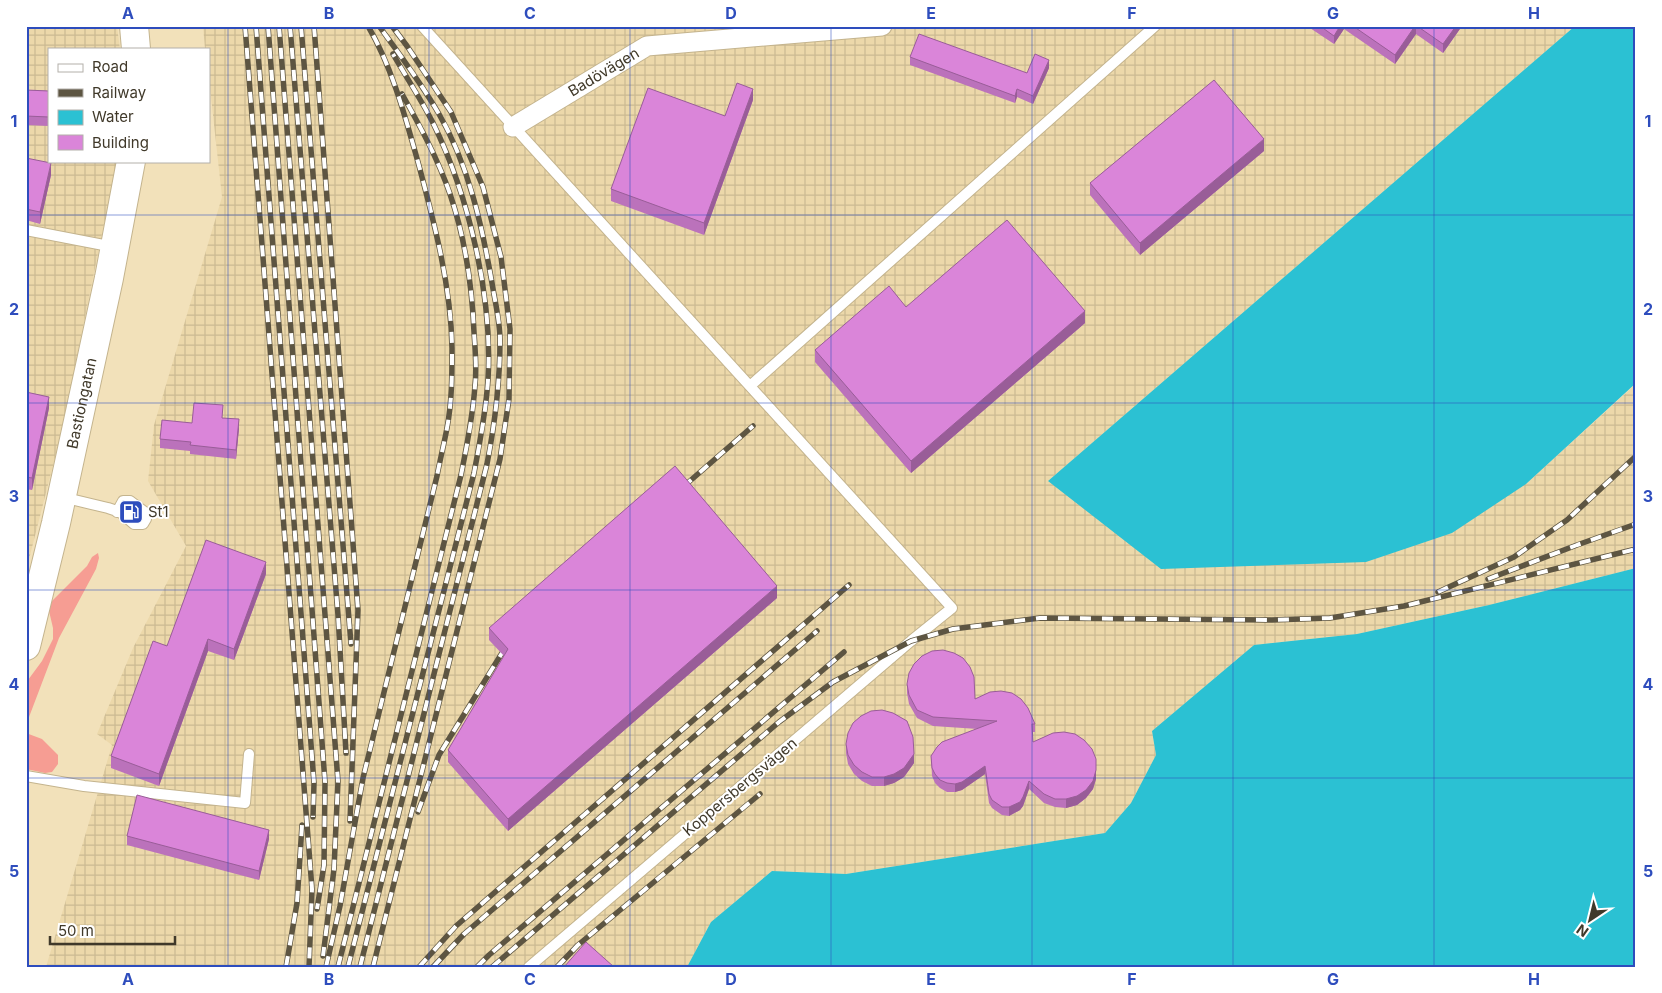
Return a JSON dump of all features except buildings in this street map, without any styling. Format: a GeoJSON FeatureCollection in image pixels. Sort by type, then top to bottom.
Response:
{"type":"FeatureCollection","features":[{"type":"Feature","properties":{"kind":"main road"},"geometry":{"type":"LineString","coordinates":[[134,26],[136,48]]}},
{"type":"Feature","properties":{"kind":"main road","name":"Bastiongatan"},"geometry":{"type":"LineString","coordinates":[[26,646],[115,248],[131,162]]}},
{"type":"Feature","properties":{"kind":"street","name":"Badövägen"},"geometry":{"type":"LineString","coordinates":[[513,127],[647,46],[882,26]]}},
{"type":"Feature","properties":{"kind":"lane"},"geometry":{"type":"LineString","coordinates":[[422,26],[750,386],[1155,26]]}},
{"type":"Feature","properties":{"kind":"lane"},"geometry":{"type":"LineString","coordinates":[[26,230],[115,248]]}},
{"type":"Feature","properties":{"kind":"lane","name":"Koppersbergsvägen"},"geometry":{"type":"LineString","coordinates":[[529,967],[952,608],[750,386]]}},
{"type":"Feature","properties":{"kind":"lane"},"geometry":{"type":"LineString","coordinates":[[61,496],[118,512]]}},
{"type":"Feature","properties":{"kind":"lane"},"geometry":{"type":"LineString","coordinates":[[26,776],[84,786],[245,803],[249,754]]}},
{"type":"Feature","properties":{"kind":"shaded area"},"geometry":{"type":"Polygon","coordinates":[[[26,26],[117,26],[120,48],[48,48],[48,162],[117,162],[62,430],[26,571],[26,26]]]}},
{"type":"Feature","properties":{"kind":"shaded area"},"geometry":{"type":"Polygon","coordinates":[[[203,26],[1575,26],[1048,481],[1526,484],[1636,384],[1636,568],[1489,605],[1357,634],[1254,645],[1152,731],[1156,755],[1131,803],[1105,833],[846,874],[772,871],[711,922],[687,967],[46,967],[112,745],[97,734],[133,648],[186,546],[148,481],[154,425],[222,197],[210,88],[210,48],[205,48],[203,26]]]}},
{"type":"Feature","properties":{"kind":"shaded area"},"geometry":{"type":"Polygon","coordinates":[[[98,553],[99,558],[96,569],[59,638],[26,725],[26,686],[53,639],[53,628],[49,611],[51,602],[87,566],[92,557],[98,553]]]}},
{"type":"Feature","properties":{"kind":"shaded area"},"geometry":{"type":"Polygon","coordinates":[[[26,733],[42,739],[58,755],[58,764],[52,772],[45,773],[26,769],[26,733]]]}},
{"type":"Feature","properties":{"kind":"water"},"geometry":{"type":"Polygon","coordinates":[[[1575,26],[1636,26],[1636,383],[1526,484],[1452,533],[1366,562],[1161,569],[1048,481],[1575,26]]]}},
{"type":"Feature","properties":{"kind":"water"},"geometry":{"type":"Polygon","coordinates":[[[1636,568],[1636,967],[687,967],[711,922],[772,871],[846,874],[1105,833],[1131,803],[1156,755],[1152,731],[1254,645],[1357,634],[1489,605],[1636,568]]]}},
{"type":"Feature","properties":{"kind":"railway"},"geometry":{"type":"LineString","coordinates":[[245,26],[312,889],[309,967]]}},
{"type":"Feature","properties":{"kind":"railway"},"geometry":{"type":"LineString","coordinates":[[256,26],[314,783],[313,817]]}},
{"type":"Feature","properties":{"kind":"railway"},"geometry":{"type":"LineString","coordinates":[[268,26],[325,782],[324,865],[317,909]]}},
{"type":"Feature","properties":{"kind":"railway"},"geometry":{"type":"LineString","coordinates":[[279,26],[338,781],[334,869],[323,956]]}},
{"type":"Feature","properties":{"kind":"railway"},"geometry":{"type":"LineString","coordinates":[[290,26],[338,615],[346,753]]}},
{"type":"Feature","properties":{"kind":"railway"},"geometry":{"type":"LineString","coordinates":[[301,26],[351,644]]}},
{"type":"Feature","properties":{"kind":"railway"},"geometry":{"type":"LineString","coordinates":[[314,26],[358,610],[350,821]]}},
{"type":"Feature","properties":{"kind":"railway"},"geometry":{"type":"LineString","coordinates":[[326,967],[340,906],[363,778],[437,476],[449,418],[451,388],[452,348],[449,301],[436,231],[397,92],[377,42],[368,26]]}},
{"type":"Feature","properties":{"kind":"railway"},"geometry":{"type":"LineString","coordinates":[[360,967],[487,464],[496,402],[500,356],[499,326],[488,262],[479,218],[459,154],[439,114],[418,80],[379,26]]}},
{"type":"Feature","properties":{"kind":"railway"},"geometry":{"type":"LineString","coordinates":[[373,967],[500,459],[509,399],[510,329],[501,257],[483,187],[451,112],[392,26]]}},
{"type":"Feature","properties":{"kind":"railway"},"geometry":{"type":"LineString","coordinates":[[348,967],[474,473],[488,380],[487,316],[476,248],[468,215],[446,152],[433,123],[393,54]]}},
{"type":"Feature","properties":{"kind":"railway"},"geometry":{"type":"LineString","coordinates":[[338,967],[461,475],[476,379],[472,297],[460,228],[440,168],[402,94]]}},
{"type":"Feature","properties":{"kind":"railway"},"geometry":{"type":"LineString","coordinates":[[683,487],[753,426]]}},
{"type":"Feature","properties":{"kind":"railway"},"geometry":{"type":"LineString","coordinates":[[1438,592],[1514,557],[1567,520],[1636,456]]}},
{"type":"Feature","properties":{"kind":"railway"},"geometry":{"type":"LineString","coordinates":[[1488,579],[1636,524]]}},
{"type":"Feature","properties":{"kind":"railway"},"geometry":{"type":"LineString","coordinates":[[492,967],[779,722],[833,682],[911,641],[953,629],[1040,618],[1272,620],[1330,618],[1404,606],[1636,549]]}},
{"type":"Feature","properties":{"kind":"railway"},"geometry":{"type":"LineString","coordinates":[[419,967],[456,926],[849,585]]}},
{"type":"Feature","properties":{"kind":"railway"},"geometry":{"type":"LineString","coordinates":[[433,967],[464,934],[817,631]]}},
{"type":"Feature","properties":{"kind":"railway"},"geometry":{"type":"LineString","coordinates":[[477,967],[844,652]]}},
{"type":"Feature","properties":{"kind":"railway"},"geometry":{"type":"LineString","coordinates":[[418,812],[439,755],[502,653]]}},
{"type":"Feature","properties":{"kind":"railway"},"geometry":{"type":"LineString","coordinates":[[557,967],[578,945],[760,794]]}},
{"type":"Feature","properties":{"kind":"railway"},"geometry":{"type":"LineString","coordinates":[[286,967],[297,903],[302,825]]}},
{"type":"Feature","properties":{"kind":"place","name":"St1"},"geometry":{"type":"Point","coordinates":[131,512]}}]}
